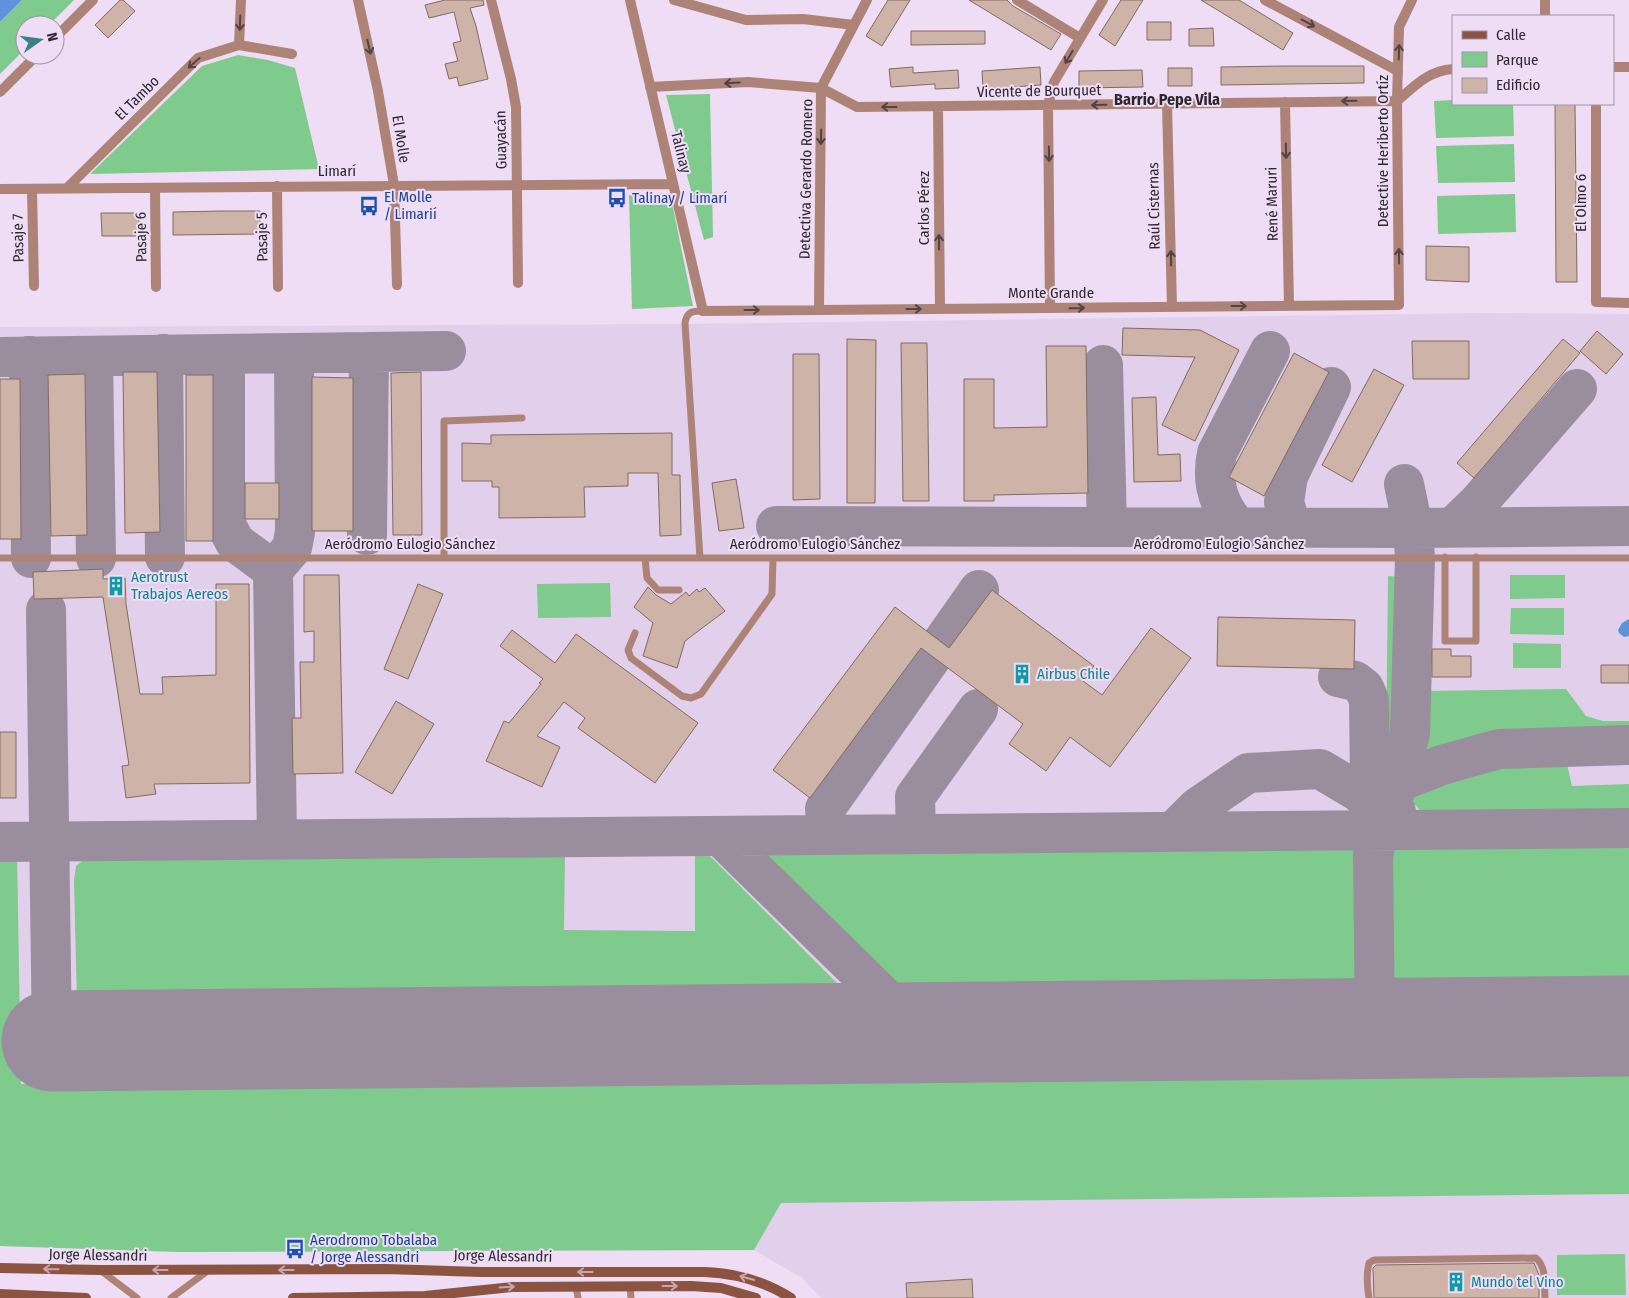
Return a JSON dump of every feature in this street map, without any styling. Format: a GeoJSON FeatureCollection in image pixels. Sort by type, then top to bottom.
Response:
{"type":"FeatureCollection","features":[{"type":"Feature","properties":{"kind":"main road","name":"Jorge Alessandri"},"geometry":{"type":"LineString","coordinates":[[0,1268],[704,1272],[734,1274],[748,1278],[776,1289],[791,1298]]}},
{"type":"Feature","properties":{"kind":"main road","name":"Jorge Alessandri"},"geometry":{"type":"LineString","coordinates":[[293,1298],[407,1298],[512,1287],[706,1286],[735,1291],[756,1298]]}},
{"type":"Feature","properties":{"kind":"main road"},"geometry":{"type":"LineString","coordinates":[[0,1294],[86,1298]]}},
{"type":"Feature","properties":{"kind":"street"},"geometry":{"type":"LineString","coordinates":[[65,28],[93,0]]}},
{"type":"Feature","properties":{"kind":"street"},"geometry":{"type":"LineString","coordinates":[[239,45],[241,0]]}},
{"type":"Feature","properties":{"kind":"street","name":"El Molle"},"geometry":{"type":"LineString","coordinates":[[358,0],[378,91],[394,186],[397,285]]}},
{"type":"Feature","properties":{"kind":"street","name":"Guayacán"},"geometry":{"type":"LineString","coordinates":[[491,0],[514,94],[517,122],[518,283]]}},
{"type":"Feature","properties":{"kind":"street","name":"Talinay"},"geometry":{"type":"LineString","coordinates":[[630,0],[703,310]]}},
{"type":"Feature","properties":{"kind":"street"},"geometry":{"type":"LineString","coordinates":[[674,0],[746,20],[803,19],[854,25]]}},
{"type":"Feature","properties":{"kind":"street","name":"Detectiva Gerardo Romero"},"geometry":{"type":"LineString","coordinates":[[819,310],[821,88],[867,0]]}},
{"type":"Feature","properties":{"kind":"street"},"geometry":{"type":"LineString","coordinates":[[1017,0],[1080,38]]}},
{"type":"Feature","properties":{"kind":"street"},"geometry":{"type":"LineString","coordinates":[[1050,308],[1048,106],[1054,82],[1103,0]]}},
{"type":"Feature","properties":{"kind":"street"},"geometry":{"type":"LineString","coordinates":[[1265,0],[1398,71]]}},
{"type":"Feature","properties":{"kind":"street","name":"Detective Heriberto Ortíz"},"geometry":{"type":"LineString","coordinates":[[1399,305],[1397,101],[1399,27],[1412,0]]}},
{"type":"Feature","properties":{"kind":"street"},"geometry":{"type":"LineString","coordinates":[[1545,0],[1546,15]]}},
{"type":"Feature","properties":{"kind":"street","name":"El Tambo"},"geometry":{"type":"LineString","coordinates":[[67,188],[198,58],[239,45],[292,54]]}},
{"type":"Feature","properties":{"kind":"street"},"geometry":{"type":"LineString","coordinates":[[0,92],[28,65]]}},
{"type":"Feature","properties":{"kind":"street"},"geometry":{"type":"LineString","coordinates":[[1614,67],[1629,67]]}},
{"type":"Feature","properties":{"kind":"street"},"geometry":{"type":"LineString","coordinates":[[1397,101],[1423,79],[1440,70],[1452,69]]}},
{"type":"Feature","properties":{"kind":"street","name":"Vicente de Bourquet"},"geometry":{"type":"LineString","coordinates":[[650,86],[748,82],[821,88],[857,106],[1048,106],[1397,101]]}},
{"type":"Feature","properties":{"kind":"street","name":"René Maruri"},"geometry":{"type":"LineString","coordinates":[[1285,102],[1289,306]]}},
{"type":"Feature","properties":{"kind":"street","name":"Raúl Cisternas"},"geometry":{"type":"LineString","coordinates":[[1167,104],[1172,307]]}},
{"type":"Feature","properties":{"kind":"street","name":"El Olmo 6"},"geometry":{"type":"LineString","coordinates":[[1596,105],[1596,302],[1629,303]]}},
{"type":"Feature","properties":{"kind":"street","name":"Carlos Pérez"},"geometry":{"type":"LineString","coordinates":[[938,107],[940,309]]}},
{"type":"Feature","properties":{"kind":"street","name":"Limarí"},"geometry":{"type":"LineString","coordinates":[[0,189],[673,184]]}},
{"type":"Feature","properties":{"kind":"street","name":"Pasaje 5"},"geometry":{"type":"LineString","coordinates":[[277,186],[278,287]]}},
{"type":"Feature","properties":{"kind":"street","name":"Pasaje 6"},"geometry":{"type":"LineString","coordinates":[[155,188],[156,287]]}},
{"type":"Feature","properties":{"kind":"street","name":"Pasaje 7"},"geometry":{"type":"LineString","coordinates":[[32,189],[34,286]]}},
{"type":"Feature","properties":{"kind":"street","name":"Monte Grande"},"geometry":{"type":"LineString","coordinates":[[703,310],[1399,305]]}},
{"type":"Feature","properties":{"kind":"lane"},"geometry":{"type":"LineString","coordinates":[[700,558],[685,322],[686,316],[690,312],[703,310]]}},
{"type":"Feature","properties":{"kind":"lane"},"geometry":{"type":"LineString","coordinates":[[444,557],[444,420],[522,418]]}},
{"type":"Feature","properties":{"kind":"lane","name":"Aeródromo Eulogio Sánchez"},"geometry":{"type":"LineString","coordinates":[[0,558],[1629,558]]}},
{"type":"Feature","properties":{"kind":"lane"},"geometry":{"type":"LineString","coordinates":[[646,558],[647,578],[658,590],[679,590]]}},
{"type":"Feature","properties":{"kind":"lane"},"geometry":{"type":"LineString","coordinates":[[635,633],[628,650],[631,658],[682,696],[691,698],[701,694],[772,594],[772,558]]}},
{"type":"Feature","properties":{"kind":"lane"},"geometry":{"type":"LineString","coordinates":[[1446,558],[1445,641],[1476,640],[1476,558]]}},
{"type":"Feature","properties":{"kind":"lane"},"geometry":{"type":"LineString","coordinates":[[1369,1298],[1367,1269],[1369,1263],[1374,1260],[1536,1258],[1542,1263],[1545,1298]]}},
{"type":"Feature","properties":{"kind":"lane"},"geometry":{"type":"LineString","coordinates":[[100,1270],[137,1298]]}},
{"type":"Feature","properties":{"kind":"lane"},"geometry":{"type":"LineString","coordinates":[[171,1298],[209,1270]]}},
{"type":"Feature","properties":{"kind":"lane"},"geometry":{"type":"LineString","coordinates":[[576,1286],[578,1298]]}},
{"type":"Feature","properties":{"kind":"lane"},"geometry":{"type":"LineString","coordinates":[[630,1286],[631,1298]]}},
{"type":"Feature","properties":{"kind":"shaded area"},"geometry":{"type":"Polygon","coordinates":[[[1488,313],[1629,314],[1629,1298],[821,1298],[802,1278],[754,1250],[178,1252],[0,1246],[0,327],[686,324],[1488,313]]]}},
{"type":"Feature","properties":{"kind":"green space"},"geometry":{"type":"Polygon","coordinates":[[[22,0],[74,0],[59,15],[15,15],[15,59],[0,74],[0,22],[22,0]]]}},
{"type":"Feature","properties":{"kind":"green space"},"geometry":{"type":"Polygon","coordinates":[[[238,55],[268,60],[295,68],[319,169],[90,174],[202,66],[238,55]]]}},
{"type":"Feature","properties":{"kind":"green space"},"geometry":{"type":"Polygon","coordinates":[[[710,94],[713,237],[704,240],[666,95],[710,94]]]}},
{"type":"Feature","properties":{"kind":"green space"},"geometry":{"type":"Polygon","coordinates":[[[1452,100],[1452,105],[1513,105],[1514,136],[1436,138],[1434,101],[1452,100]]]}},
{"type":"Feature","properties":{"kind":"green space"},"geometry":{"type":"Polygon","coordinates":[[[1514,144],[1515,182],[1438,183],[1436,146],[1514,144]]]}},
{"type":"Feature","properties":{"kind":"green space"},"geometry":{"type":"Polygon","coordinates":[[[670,193],[693,306],[632,309],[629,195],[670,193]]]}},
{"type":"Feature","properties":{"kind":"green space"},"geometry":{"type":"Polygon","coordinates":[[[1515,194],[1516,232],[1438,234],[1437,196],[1515,194]]]}},
{"type":"Feature","properties":{"kind":"green space"},"geometry":{"type":"Polygon","coordinates":[[[1510,575],[1565,575],[1565,598],[1510,599],[1510,575]]]}},
{"type":"Feature","properties":{"kind":"green space"},"geometry":{"type":"Polygon","coordinates":[[[1388,576],[1398,577],[1398,741],[1386,760],[1388,576]]]}},
{"type":"Feature","properties":{"kind":"green space"},"geometry":{"type":"Polygon","coordinates":[[[610,583],[611,617],[538,618],[537,584],[610,583]]]}},
{"type":"Feature","properties":{"kind":"green space"},"geometry":{"type":"Polygon","coordinates":[[[1511,608],[1564,608],[1564,635],[1510,634],[1511,608]]]}},
{"type":"Feature","properties":{"kind":"green space"},"geometry":{"type":"Polygon","coordinates":[[[1513,643],[1561,644],[1561,668],[1513,668],[1513,643]]]}},
{"type":"Feature","properties":{"kind":"green space"},"geometry":{"type":"Polygon","coordinates":[[[1566,689],[1586,716],[1603,721],[1629,721],[1629,733],[1583,733],[1494,745],[1413,766],[1424,691],[1566,689]]]}},
{"type":"Feature","properties":{"kind":"green space"},"geometry":{"type":"Polygon","coordinates":[[[1564,751],[1572,786],[1629,784],[1629,818],[1522,821],[1439,819],[1422,812],[1412,802],[1411,791],[1444,772],[1508,757],[1564,751]]]}},
{"type":"Feature","properties":{"kind":"green space"},"geometry":{"type":"Polygon","coordinates":[[[1398,836],[1478,842],[1629,840],[1629,994],[1389,996],[1389,845],[1398,836]]]}},
{"type":"Feature","properties":{"kind":"green space"},"geometry":{"type":"Polygon","coordinates":[[[1360,840],[1359,996],[927,1005],[885,986],[761,868],[758,860],[763,850],[1192,848],[1360,840]]]}},
{"type":"Feature","properties":{"kind":"green space"},"geometry":{"type":"Polygon","coordinates":[[[565,853],[564,930],[695,931],[695,854],[710,856],[848,994],[849,1002],[847,1007],[89,1014],[77,1003],[74,881],[76,866],[86,858],[565,853]]]}},
{"type":"Feature","properties":{"kind":"green space"},"geometry":{"type":"Polygon","coordinates":[[[17,855],[21,1084],[1629,1068],[1629,1194],[781,1203],[754,1250],[178,1252],[0,1246],[0,856],[17,855]]]}},
{"type":"Feature","properties":{"kind":"green space"},"geometry":{"type":"Polygon","coordinates":[[[1625,1254],[1626,1295],[1557,1295],[1557,1255],[1625,1254]]]}},
{"type":"Feature","properties":{"kind":"water"},"geometry":{"type":"Polygon","coordinates":[[[0,0],[22,0],[0,22],[0,0]]]}},
{"type":"Feature","properties":{"kind":"water"},"geometry":{"type":"Polygon","coordinates":[[[1629,619],[1629,636],[1624,637],[1618,630],[1622,623],[1629,619]]]}},
{"type":"Feature","properties":{"kind":"building"},"geometry":{"type":"Polygon","coordinates":[[[120,0],[123,0],[135,11],[108,38],[95,25],[120,0]]]}},
{"type":"Feature","properties":{"kind":"building"},"geometry":{"type":"Polygon","coordinates":[[[445,0],[483,0],[484,5],[470,8],[488,79],[459,86],[457,77],[449,79],[445,64],[458,61],[453,43],[461,41],[454,12],[429,18],[425,5],[445,0]]]}},
{"type":"Feature","properties":{"kind":"building"},"geometry":{"type":"Polygon","coordinates":[[[888,0],[910,0],[882,46],[866,36],[888,0]]]}},
{"type":"Feature","properties":{"kind":"building"},"geometry":{"type":"Polygon","coordinates":[[[969,0],[1007,0],[1013,6],[1061,34],[1051,50],[969,0]]]}},
{"type":"Feature","properties":{"kind":"building"},"geometry":{"type":"Polygon","coordinates":[[[1121,0],[1143,0],[1115,46],[1099,35],[1121,0]]]}},
{"type":"Feature","properties":{"kind":"building"},"geometry":{"type":"Polygon","coordinates":[[[1201,0],[1239,0],[1293,33],[1283,50],[1201,0]]]}},
{"type":"Feature","properties":{"kind":"building"},"geometry":{"type":"Polygon","coordinates":[[[1147,22],[1171,22],[1171,40],[1147,40],[1147,22]]]}},
{"type":"Feature","properties":{"kind":"building"},"geometry":{"type":"Polygon","coordinates":[[[1213,28],[1214,46],[1189,46],[1189,29],[1213,28]]]}},
{"type":"Feature","properties":{"kind":"building"},"geometry":{"type":"Polygon","coordinates":[[[911,31],[985,31],[985,44],[911,45],[911,31]]]}},
{"type":"Feature","properties":{"kind":"building"},"geometry":{"type":"Polygon","coordinates":[[[1364,66],[1364,83],[1221,85],[1221,67],[1364,66]]]}},
{"type":"Feature","properties":{"kind":"building"},"geometry":{"type":"Polygon","coordinates":[[[913,67],[913,73],[958,70],[959,88],[935,89],[935,84],[891,87],[889,69],[913,67]]]}},
{"type":"Feature","properties":{"kind":"building"},"geometry":{"type":"Polygon","coordinates":[[[1040,67],[1041,85],[983,89],[982,71],[1040,67]]]}},
{"type":"Feature","properties":{"kind":"building"},"geometry":{"type":"Polygon","coordinates":[[[1168,68],[1192,68],[1192,86],[1168,86],[1168,68]]]}},
{"type":"Feature","properties":{"kind":"building"},"geometry":{"type":"Polygon","coordinates":[[[1142,70],[1143,87],[1079,88],[1079,71],[1142,70]]]}},
{"type":"Feature","properties":{"kind":"building"},"geometry":{"type":"Polygon","coordinates":[[[1555,105],[1575,105],[1577,282],[1556,282],[1555,105]]]}},
{"type":"Feature","properties":{"kind":"building"},"geometry":{"type":"Polygon","coordinates":[[[260,211],[260,234],[173,235],[173,212],[260,211]]]}},
{"type":"Feature","properties":{"kind":"building"},"geometry":{"type":"Polygon","coordinates":[[[101,213],[139,213],[139,236],[102,236],[101,213]]]}},
{"type":"Feature","properties":{"kind":"building"},"geometry":{"type":"Polygon","coordinates":[[[1426,246],[1469,247],[1469,282],[1426,280],[1426,246]]]}},
{"type":"Feature","properties":{"kind":"building"},"geometry":{"type":"Polygon","coordinates":[[[1123,328],[1200,330],[1239,350],[1195,441],[1162,425],[1195,357],[1122,355],[1123,328]]]}},
{"type":"Feature","properties":{"kind":"building"},"geometry":{"type":"Polygon","coordinates":[[[1597,331],[1623,354],[1606,374],[1580,351],[1597,331]]]}},
{"type":"Feature","properties":{"kind":"building"},"geometry":{"type":"Polygon","coordinates":[[[847,339],[876,340],[875,503],[847,503],[847,339]]]}},
{"type":"Feature","properties":{"kind":"building"},"geometry":{"type":"Polygon","coordinates":[[[1563,339],[1580,353],[1474,478],[1457,463],[1563,339]]]}},
{"type":"Feature","properties":{"kind":"building"},"geometry":{"type":"Polygon","coordinates":[[[1412,341],[1469,341],[1469,379],[1413,379],[1412,341]]]}},
{"type":"Feature","properties":{"kind":"building"},"geometry":{"type":"Polygon","coordinates":[[[901,343],[927,343],[929,501],[903,501],[901,343]]]}},
{"type":"Feature","properties":{"kind":"building"},"geometry":{"type":"Polygon","coordinates":[[[1046,346],[1086,346],[1088,493],[994,495],[994,501],[964,501],[964,379],[994,379],[994,428],[1047,427],[1046,346]]]}},
{"type":"Feature","properties":{"kind":"building"},"geometry":{"type":"Polygon","coordinates":[[[1294,353],[1329,372],[1264,496],[1229,477],[1294,353]]]}},
{"type":"Feature","properties":{"kind":"building"},"geometry":{"type":"Polygon","coordinates":[[[793,354],[819,354],[820,499],[793,500],[793,354]]]}},
{"type":"Feature","properties":{"kind":"building"},"geometry":{"type":"Polygon","coordinates":[[[1374,369],[1404,385],[1352,482],[1322,465],[1374,369]]]}},
{"type":"Feature","properties":{"kind":"building"},"geometry":{"type":"Polygon","coordinates":[[[123,372],[157,372],[160,532],[125,533],[123,372]]]}},
{"type":"Feature","properties":{"kind":"building"},"geometry":{"type":"Polygon","coordinates":[[[421,372],[422,535],[393,535],[391,373],[421,372]]]}},
{"type":"Feature","properties":{"kind":"building"},"geometry":{"type":"Polygon","coordinates":[[[85,374],[87,535],[51,536],[48,375],[85,374]]]}},
{"type":"Feature","properties":{"kind":"building"},"geometry":{"type":"Polygon","coordinates":[[[186,375],[213,375],[213,541],[186,541],[186,375]]]}},
{"type":"Feature","properties":{"kind":"building"},"geometry":{"type":"Polygon","coordinates":[[[312,377],[353,378],[353,531],[312,531],[312,377]]]}},
{"type":"Feature","properties":{"kind":"building"},"geometry":{"type":"Polygon","coordinates":[[[0,379],[20,379],[21,539],[0,539],[0,379]]]}},
{"type":"Feature","properties":{"kind":"building"},"geometry":{"type":"Polygon","coordinates":[[[1156,397],[1158,455],[1180,454],[1181,481],[1134,482],[1132,398],[1156,397]]]}},
{"type":"Feature","properties":{"kind":"building"},"geometry":{"type":"Polygon","coordinates":[[[672,433],[672,475],[680,475],[681,535],[660,536],[658,473],[628,473],[628,486],[584,487],[585,517],[499,518],[499,487],[492,487],[492,481],[462,481],[462,443],[491,444],[491,435],[672,433]]]}},
{"type":"Feature","properties":{"kind":"building"},"geometry":{"type":"Polygon","coordinates":[[[736,479],[744,528],[719,531],[712,483],[736,479]]]}},
{"type":"Feature","properties":{"kind":"building"},"geometry":{"type":"Polygon","coordinates":[[[245,483],[279,483],[279,519],[245,519],[245,483]]]}},
{"type":"Feature","properties":{"kind":"building"},"geometry":{"type":"Polygon","coordinates":[[[103,569],[103,579],[125,578],[126,604],[140,694],[163,694],[162,677],[216,675],[216,584],[249,584],[250,783],[154,784],[156,794],[126,798],[122,766],[129,765],[103,597],[34,599],[33,572],[103,569]]]}},
{"type":"Feature","properties":{"kind":"building"},"geometry":{"type":"Polygon","coordinates":[[[304,575],[339,575],[343,773],[293,774],[292,718],[301,718],[300,662],[314,662],[314,631],[304,632],[304,575]]]}},
{"type":"Feature","properties":{"kind":"building"},"geometry":{"type":"Polygon","coordinates":[[[418,584],[443,594],[408,679],[384,669],[418,584]]]}},
{"type":"Feature","properties":{"kind":"building"},"geometry":{"type":"Polygon","coordinates":[[[648,587],[656,595],[671,604],[686,592],[689,596],[697,589],[699,592],[705,588],[725,611],[685,641],[677,668],[643,656],[653,623],[634,607],[648,587]]]}},
{"type":"Feature","properties":{"kind":"building"},"geometry":{"type":"Polygon","coordinates":[[[992,590],[1094,666],[1083,681],[1102,695],[1151,628],[1191,658],[1110,767],[1070,737],[1046,771],[1009,744],[1023,724],[921,648],[810,798],[773,770],[895,607],[949,648],[992,590]]]}},
{"type":"Feature","properties":{"kind":"building"},"geometry":{"type":"Polygon","coordinates":[[[1218,617],[1355,620],[1354,669],[1217,666],[1218,617]]]}},
{"type":"Feature","properties":{"kind":"building"},"geometry":{"type":"Polygon","coordinates":[[[512,630],[555,663],[576,634],[698,723],[655,783],[578,728],[585,718],[564,702],[537,736],[560,747],[542,787],[486,761],[504,721],[509,723],[543,679],[500,646],[512,630]]]}},
{"type":"Feature","properties":{"kind":"building"},"geometry":{"type":"Polygon","coordinates":[[[1432,649],[1451,649],[1451,656],[1471,656],[1471,677],[1432,677],[1432,649]]]}},
{"type":"Feature","properties":{"kind":"building"},"geometry":{"type":"Polygon","coordinates":[[[1601,665],[1629,665],[1629,683],[1601,683],[1601,665]]]}},
{"type":"Feature","properties":{"kind":"building"},"geometry":{"type":"Polygon","coordinates":[[[396,701],[434,724],[392,794],[355,772],[396,701]]]}},
{"type":"Feature","properties":{"kind":"building"},"geometry":{"type":"Polygon","coordinates":[[[0,732],[16,732],[16,798],[0,798],[0,732]]]}},
{"type":"Feature","properties":{"kind":"building","name":"Mundo tel Vino"},"geometry":{"type":"Polygon","coordinates":[[[1534,1263],[1539,1275],[1539,1298],[1374,1298],[1373,1268],[1376,1265],[1534,1263]]]}},
{"type":"Feature","properties":{"kind":"building"},"geometry":{"type":"Polygon","coordinates":[[[972,1279],[973,1298],[907,1298],[906,1283],[972,1279]]]}},
{"type":"Feature","properties":{"kind":"taxiway"},"geometry":{"type":"LineString","coordinates":[[0,357],[446,351]]}},
{"type":"Feature","properties":{"kind":"taxiway"},"geometry":{"type":"LineString","coordinates":[[1238,527],[1225,511],[1221,502],[1216,484],[1215,464],[1217,453],[1270,351]]}},
{"type":"Feature","properties":{"kind":"taxiway"},"geometry":{"type":"LineString","coordinates":[[367,535],[369,352]]}},
{"type":"Feature","properties":{"kind":"taxiway"},"geometry":{"type":"LineString","coordinates":[[277,840],[273,570],[292,548],[295,532],[294,353]]}},
{"type":"Feature","properties":{"kind":"taxiway"},"geometry":{"type":"LineString","coordinates":[[163,354],[165,557]]}},
{"type":"Feature","properties":{"kind":"taxiway"},"geometry":{"type":"LineString","coordinates":[[225,354],[225,523],[235,542],[273,570]]}},
{"type":"Feature","properties":{"kind":"taxiway"},"geometry":{"type":"LineString","coordinates":[[29,356],[31,558]]}},
{"type":"Feature","properties":{"kind":"taxiway"},"geometry":{"type":"LineString","coordinates":[[93,356],[96,558]]}},
{"type":"Feature","properties":{"kind":"taxiway"},"geometry":{"type":"LineString","coordinates":[[1103,365],[1107,527]]}},
{"type":"Feature","properties":{"kind":"taxiway"},"geometry":{"type":"LineString","coordinates":[[1291,527],[1284,502],[1288,476],[1331,387]]}},
{"type":"Feature","properties":{"kind":"taxiway"},"geometry":{"type":"LineString","coordinates":[[1453,527],[1477,504],[1577,389]]}},
{"type":"Feature","properties":{"kind":"taxiway"},"geometry":{"type":"LineString","coordinates":[[1375,1028],[1373,857],[1378,830],[1387,816],[1398,782],[1410,733],[1415,558],[1413,528],[1404,484]]}},
{"type":"Feature","properties":{"kind":"taxiway"},"geometry":{"type":"LineString","coordinates":[[776,526],[1413,528],[1629,526]]}},
{"type":"Feature","properties":{"kind":"taxiway"},"geometry":{"type":"LineString","coordinates":[[827,834],[825,809],[979,590]]}},
{"type":"Feature","properties":{"kind":"taxiway"},"geometry":{"type":"LineString","coordinates":[[46,610],[52,1041]]}},
{"type":"Feature","properties":{"kind":"taxiway"},"geometry":{"type":"LineString","coordinates":[[1338,677],[1355,681],[1364,688],[1369,700],[1370,779],[1379,795],[1396,812]]}},
{"type":"Feature","properties":{"kind":"taxiway"},"geometry":{"type":"LineString","coordinates":[[916,834],[915,797],[978,709]]}},
{"type":"Feature","properties":{"kind":"taxiway"},"geometry":{"type":"LineString","coordinates":[[1398,782],[1442,765],[1499,749],[1629,745]]}},
{"type":"Feature","properties":{"kind":"taxiway"},"geometry":{"type":"LineString","coordinates":[[1173,832],[1198,807],[1248,773],[1320,769],[1357,791],[1404,829]]}},
{"type":"Feature","properties":{"kind":"taxiway"},"geometry":{"type":"LineString","coordinates":[[0,842],[1629,828]]}},
{"type":"Feature","properties":{"kind":"taxiway"},"geometry":{"type":"LineString","coordinates":[[720,836],[921,1033]]}},
{"type":"Feature","properties":{"kind":"runway"},"geometry":{"type":"LineString","coordinates":[[52,1041],[1629,1026]]}},
{"type":"Feature","properties":{"kind":"place","name":"Talinay / Limarí"},"geometry":{"type":"Point","coordinates":[617,198]}},
{"type":"Feature","properties":{"kind":"place","name":"El Molle / Limarií"},"geometry":{"type":"Point","coordinates":[369,206]}},
{"type":"Feature","properties":{"kind":"place","name":"Aerotrust Trabajos Aereos"},"geometry":{"type":"Point","coordinates":[116,586]}},
{"type":"Feature","properties":{"kind":"place","name":"Airbus Chile"},"geometry":{"type":"Point","coordinates":[1022,674]}},
{"type":"Feature","properties":{"kind":"place","name":"Aerodromo Tobalaba / Jorge Alessandri"},"geometry":{"type":"Point","coordinates":[295,1249]}},
{"type":"Feature","properties":{"kind":"place","name":"Mundo tel Vino"},"geometry":{"type":"Point","coordinates":[1456,1282]}},
{"type":"Feature","properties":{"kind":"district","name":"Barrio Pepe Vila"},"geometry":{"type":"Point","coordinates":[1167,99]}}]}
